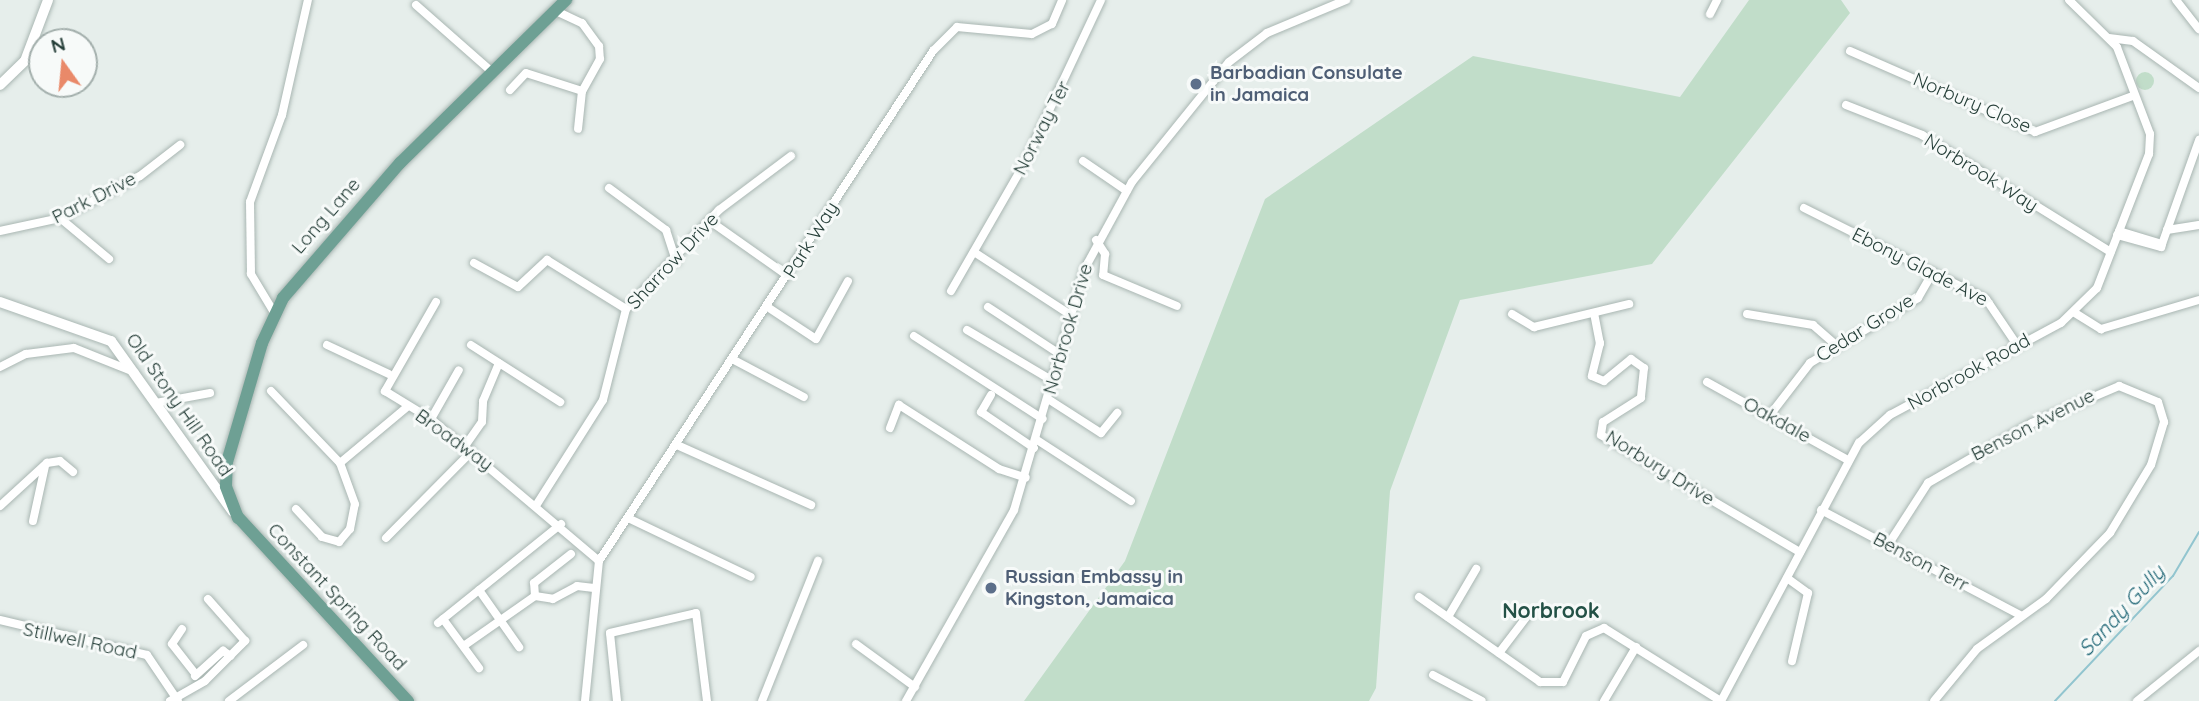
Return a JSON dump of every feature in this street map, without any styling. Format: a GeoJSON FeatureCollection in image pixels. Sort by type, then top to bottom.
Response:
{"type":"FeatureCollection","features":[{"type":"Feature","properties":{"kind":"main road","name":"Long Lane"},"geometry":{"type":"LineString","coordinates":[[238,518],[226,486],[227,462],[275,314],[294,282],[360,206],[566,0]]}},
{"type":"Feature","properties":{"kind":"main road","name":"Constant Spring Road"},"geometry":{"type":"LineString","coordinates":[[238,518],[408,701]]}},
{"type":"Feature","properties":{"kind":"street"},"geometry":{"type":"LineString","coordinates":[[0,85],[25,61],[48,0]]}},
{"type":"Feature","properties":{"kind":"street"},"geometry":{"type":"LineString","coordinates":[[275,314],[251,274],[250,202],[282,115],[308,0]]}},
{"type":"Feature","properties":{"kind":"street","name":"Park Way"},"geometry":{"type":"LineString","coordinates":[[599,561],[951,30],[1032,34],[1052,24],[1062,0]]}},
{"type":"Feature","properties":{"kind":"street","name":"Norway Ter"},"geometry":{"type":"LineString","coordinates":[[951,291],[1066,82],[1101,0]]}},
{"type":"Feature","properties":{"kind":"street"},"geometry":{"type":"LineString","coordinates":[[1317,0],[1319,10]]}},
{"type":"Feature","properties":{"kind":"street","name":"Norbrook Drive"},"geometry":{"type":"LineString","coordinates":[[906,701],[1026,478],[1096,240],[1126,191],[1229,62],[1267,33],[1346,0]]}},
{"type":"Feature","properties":{"kind":"street"},"geometry":{"type":"LineString","coordinates":[[1710,14],[1717,0]]}},
{"type":"Feature","properties":{"kind":"street"},"geometry":{"type":"LineString","coordinates":[[2069,0],[2109,38],[2133,41],[2199,89]]}},
{"type":"Feature","properties":{"kind":"street"},"geometry":{"type":"LineString","coordinates":[[2176,0],[2199,29]]}},
{"type":"Feature","properties":{"kind":"street"},"geometry":{"type":"LineString","coordinates":[[416,5],[493,73]]}},
{"type":"Feature","properties":{"kind":"street"},"geometry":{"type":"LineString","coordinates":[[555,11],[582,23],[599,46],[600,59],[582,92],[578,129]]}},
{"type":"Feature","properties":{"kind":"street","name":"Norbrook Road"},"geometry":{"type":"LineString","coordinates":[[1721,701],[1787,578],[1846,459],[1890,415],[2075,313],[2091,299],[2151,145],[2109,38]]}},
{"type":"Feature","properties":{"kind":"street","name":"Norbury Close"},"geometry":{"type":"LineString","coordinates":[[1850,51],[2035,132],[2133,96]]}},
{"type":"Feature","properties":{"kind":"street"},"geometry":{"type":"LineString","coordinates":[[510,90],[526,73],[582,92]]}},
{"type":"Feature","properties":{"kind":"street","name":"Norbrook Way"},"geometry":{"type":"LineString","coordinates":[[1846,105],[1922,135],[2111,252]]}},
{"type":"Feature","properties":{"kind":"street"},"geometry":{"type":"LineString","coordinates":[[2118,233],[2162,244],[2199,140]]}},
{"type":"Feature","properties":{"kind":"street","name":"Park Drive"},"geometry":{"type":"LineString","coordinates":[[0,231],[60,218],[140,176],[180,145]]}},
{"type":"Feature","properties":{"kind":"street","name":"Sharrow Drive"},"geometry":{"type":"LineString","coordinates":[[537,504],[603,400],[626,309],[676,261],[710,221],[791,156]]}},
{"type":"Feature","properties":{"kind":"street"},"geometry":{"type":"LineString","coordinates":[[1083,161],[1126,191]]}},
{"type":"Feature","properties":{"kind":"street"},"geometry":{"type":"LineString","coordinates":[[609,188],[666,230],[676,261]]}},
{"type":"Feature","properties":{"kind":"street","name":"Ebony Glade Ave"},"geometry":{"type":"LineString","coordinates":[[1804,208],[1933,272],[1997,308],[2017,345]]}},
{"type":"Feature","properties":{"kind":"street"},"geometry":{"type":"LineString","coordinates":[[60,218],[109,259]]}},
{"type":"Feature","properties":{"kind":"street"},"geometry":{"type":"LineString","coordinates":[[710,221],[788,276]]}},
{"type":"Feature","properties":{"kind":"street"},"geometry":{"type":"LineString","coordinates":[[2167,230],[2199,225]]}},
{"type":"Feature","properties":{"kind":"street"},"geometry":{"type":"LineString","coordinates":[[1096,240],[1104,251],[1103,275],[1177,306]]}},
{"type":"Feature","properties":{"kind":"street"},"geometry":{"type":"LineString","coordinates":[[974,252],[1072,316]]}},
{"type":"Feature","properties":{"kind":"street"},"geometry":{"type":"LineString","coordinates":[[474,263],[518,287],[547,260],[626,309]]}},
{"type":"Feature","properties":{"kind":"street","name":"Cedar Grove"},"geometry":{"type":"LineString","coordinates":[[1770,415],[1785,388],[1836,345],[1918,298],[1933,272]]}},
{"type":"Feature","properties":{"kind":"street"},"geometry":{"type":"LineString","coordinates":[[769,308],[816,339],[848,281]]}},
{"type":"Feature","properties":{"kind":"street"},"geometry":{"type":"LineString","coordinates":[[2075,313],[2101,329],[2199,300]]}},
{"type":"Feature","properties":{"kind":"street","name":"Old Stony Hill Road"},"geometry":{"type":"LineString","coordinates":[[0,302],[105,337],[137,373],[238,518]]}},
{"type":"Feature","properties":{"kind":"street"},"geometry":{"type":"LineString","coordinates":[[327,345],[389,374],[436,302]]}},
{"type":"Feature","properties":{"kind":"street"},"geometry":{"type":"LineString","coordinates":[[1512,314],[1534,327],[1629,304]]}},
{"type":"Feature","properties":{"kind":"street"},"geometry":{"type":"LineString","coordinates":[[988,307],[1061,355]]}},
{"type":"Feature","properties":{"kind":"street","name":"Norbury Drive"},"geometry":{"type":"LineString","coordinates":[[1594,313],[1600,343],[1592,376],[1604,381],[1635,359],[1645,376],[1641,398],[1603,422],[1601,435],[1800,552]]}},
{"type":"Feature","properties":{"kind":"street"},"geometry":{"type":"LineString","coordinates":[[1747,314],[1813,324],[1836,345]]}},
{"type":"Feature","properties":{"kind":"street"},"geometry":{"type":"LineString","coordinates":[[967,330],[1053,381]]}},
{"type":"Feature","properties":{"kind":"street"},"geometry":{"type":"LineString","coordinates":[[914,336],[1043,419]]}},
{"type":"Feature","properties":{"kind":"street"},"geometry":{"type":"LineString","coordinates":[[471,345],[560,402]]}},
{"type":"Feature","properties":{"kind":"street"},"geometry":{"type":"LineString","coordinates":[[0,367],[26,354],[74,348],[137,373]]}},
{"type":"Feature","properties":{"kind":"street"},"geometry":{"type":"LineString","coordinates":[[734,360],[804,397]]}},
{"type":"Feature","properties":{"kind":"street"},"geometry":{"type":"LineString","coordinates":[[386,538],[468,449],[482,422],[483,401],[499,363]]}},
{"type":"Feature","properties":{"kind":"street"},"geometry":{"type":"LineString","coordinates":[[431,419],[459,370]]}},
{"type":"Feature","properties":{"kind":"street","name":"Broadway"},"geometry":{"type":"LineString","coordinates":[[389,374],[385,391],[407,407],[431,419],[561,524],[599,561]]}},
{"type":"Feature","properties":{"kind":"street","name":"Oakdale"},"geometry":{"type":"LineString","coordinates":[[1707,382],[1846,459]]}},
{"type":"Feature","properties":{"kind":"street","name":"Benson Avenue"},"geometry":{"type":"LineString","coordinates":[[1888,545],[1928,483],[1952,467],[2081,398],[2119,386],[2148,394],[2164,422],[2137,491],[2082,564],[1977,649],[1934,701]]}},
{"type":"Feature","properties":{"kind":"street"},"geometry":{"type":"LineString","coordinates":[[271,391],[340,463],[355,504],[350,528],[339,542],[322,537],[296,509]]}},
{"type":"Feature","properties":{"kind":"street"},"geometry":{"type":"LineString","coordinates":[[156,403],[210,393]]}},
{"type":"Feature","properties":{"kind":"street"},"geometry":{"type":"LineString","coordinates":[[991,395],[981,412],[1131,501]]}},
{"type":"Feature","properties":{"kind":"street"},"geometry":{"type":"LineString","coordinates":[[1048,399],[1101,433],[1117,413]]}},
{"type":"Feature","properties":{"kind":"street"},"geometry":{"type":"LineString","coordinates":[[890,428],[899,405],[999,469],[1026,478]]}},
{"type":"Feature","properties":{"kind":"street"},"geometry":{"type":"LineString","coordinates":[[340,463],[407,407]]}},
{"type":"Feature","properties":{"kind":"street"},"geometry":{"type":"LineString","coordinates":[[677,444],[811,505]]}},
{"type":"Feature","properties":{"kind":"street"},"geometry":{"type":"LineString","coordinates":[[0,506],[47,463],[60,461],[73,472]]}},
{"type":"Feature","properties":{"kind":"street"},"geometry":{"type":"LineString","coordinates":[[33,521],[47,463]]}},
{"type":"Feature","properties":{"kind":"street","name":"Benson Terr"},"geometry":{"type":"LineString","coordinates":[[1821,510],[2021,615]]}},
{"type":"Feature","properties":{"kind":"street"},"geometry":{"type":"LineString","coordinates":[[628,518],[751,577]]}},
{"type":"Feature","properties":{"kind":"street"},"geometry":{"type":"LineString","coordinates":[[480,668],[465,645],[440,621],[561,524]]}},
{"type":"Feature","properties":{"kind":"street"},"geometry":{"type":"LineString","coordinates":[[535,596],[534,583],[571,554]]}},
{"type":"Feature","properties":{"kind":"street"},"geometry":{"type":"LineString","coordinates":[[585,701],[594,588],[599,561]]}},
{"type":"Feature","properties":{"kind":"street"},"geometry":{"type":"LineString","coordinates":[[762,701],[818,561]]}},
{"type":"Feature","properties":{"kind":"street"},"geometry":{"type":"LineString","coordinates":[[1448,617],[1476,569]]}},
{"type":"Feature","properties":{"kind":"street"},"geometry":{"type":"LineString","coordinates":[[1787,578],[1808,593],[1792,662]]}},
{"type":"Feature","properties":{"kind":"street"},"geometry":{"type":"LineString","coordinates":[[465,645],[535,596],[553,599],[576,586],[594,588]]}},
{"type":"Feature","properties":{"kind":"street"},"geometry":{"type":"LineString","coordinates":[[479,590],[502,619],[519,647]]}},
{"type":"Feature","properties":{"kind":"street"},"geometry":{"type":"LineString","coordinates":[[1419,597],[1540,682],[1556,685],[1595,627],[1636,647],[1721,701]]}},
{"type":"Feature","properties":{"kind":"street"},"geometry":{"type":"LineString","coordinates":[[174,699],[195,678],[232,656],[244,634],[208,599]]}},
{"type":"Feature","properties":{"kind":"street"},"geometry":{"type":"LineString","coordinates":[[617,701],[610,633],[696,613],[707,701]]}},
{"type":"Feature","properties":{"kind":"street"},"geometry":{"type":"LineString","coordinates":[[1499,653],[1528,615]]}},
{"type":"Feature","properties":{"kind":"street","name":"Stillwell Road"},"geometry":{"type":"LineString","coordinates":[[2,623],[147,656],[174,699]]}},
{"type":"Feature","properties":{"kind":"street"},"geometry":{"type":"LineString","coordinates":[[182,629],[172,644],[195,678]]}},
{"type":"Feature","properties":{"kind":"street"},"geometry":{"type":"LineString","coordinates":[[856,644],[915,687]]}},
{"type":"Feature","properties":{"kind":"street"},"geometry":{"type":"LineString","coordinates":[[229,701],[303,645]]}},
{"type":"Feature","properties":{"kind":"street"},"geometry":{"type":"LineString","coordinates":[[1604,701],[1636,647]]}},
{"type":"Feature","properties":{"kind":"street"},"geometry":{"type":"LineString","coordinates":[[2137,701],[2199,651]]}},
{"type":"Feature","properties":{"kind":"street"},"geometry":{"type":"LineString","coordinates":[[1433,675],[1482,701]]}},
{"type":"Feature","properties":{"kind":"green space"},"geometry":{"type":"Polygon","coordinates":[[[1749,0],[1841,0],[1850,13],[1652,264],[1460,300],[1390,491],[1376,688],[1369,701],[1024,701],[1125,561],[1265,199],[1473,56],[1680,97],[1749,0]]]}},
{"type":"Feature","properties":{"kind":"green space"},"geometry":{"type":"Polygon","coordinates":[[[2145,72],[2151,75],[2154,81],[2151,87],[2145,90],[2139,87],[2136,81],[2139,75],[2145,72]]]}},
{"type":"Feature","properties":{"kind":"waterway","name":"Sandy Gully"},"geometry":{"type":"LineString","coordinates":[[2055,701],[2173,576],[2199,532]]}},
{"type":"Feature","properties":{"kind":"place","name":"Barbadian Consulate in Jamaica"},"geometry":{"type":"Point","coordinates":[1196,84]}},
{"type":"Feature","properties":{"kind":"place","name":"Russian Embassy in Kingston, Jamaica"},"geometry":{"type":"Point","coordinates":[991,588]}},
{"type":"Feature","properties":{"kind":"district","name":"Norbrook"},"geometry":{"type":"Point","coordinates":[1551,610]}}]}
